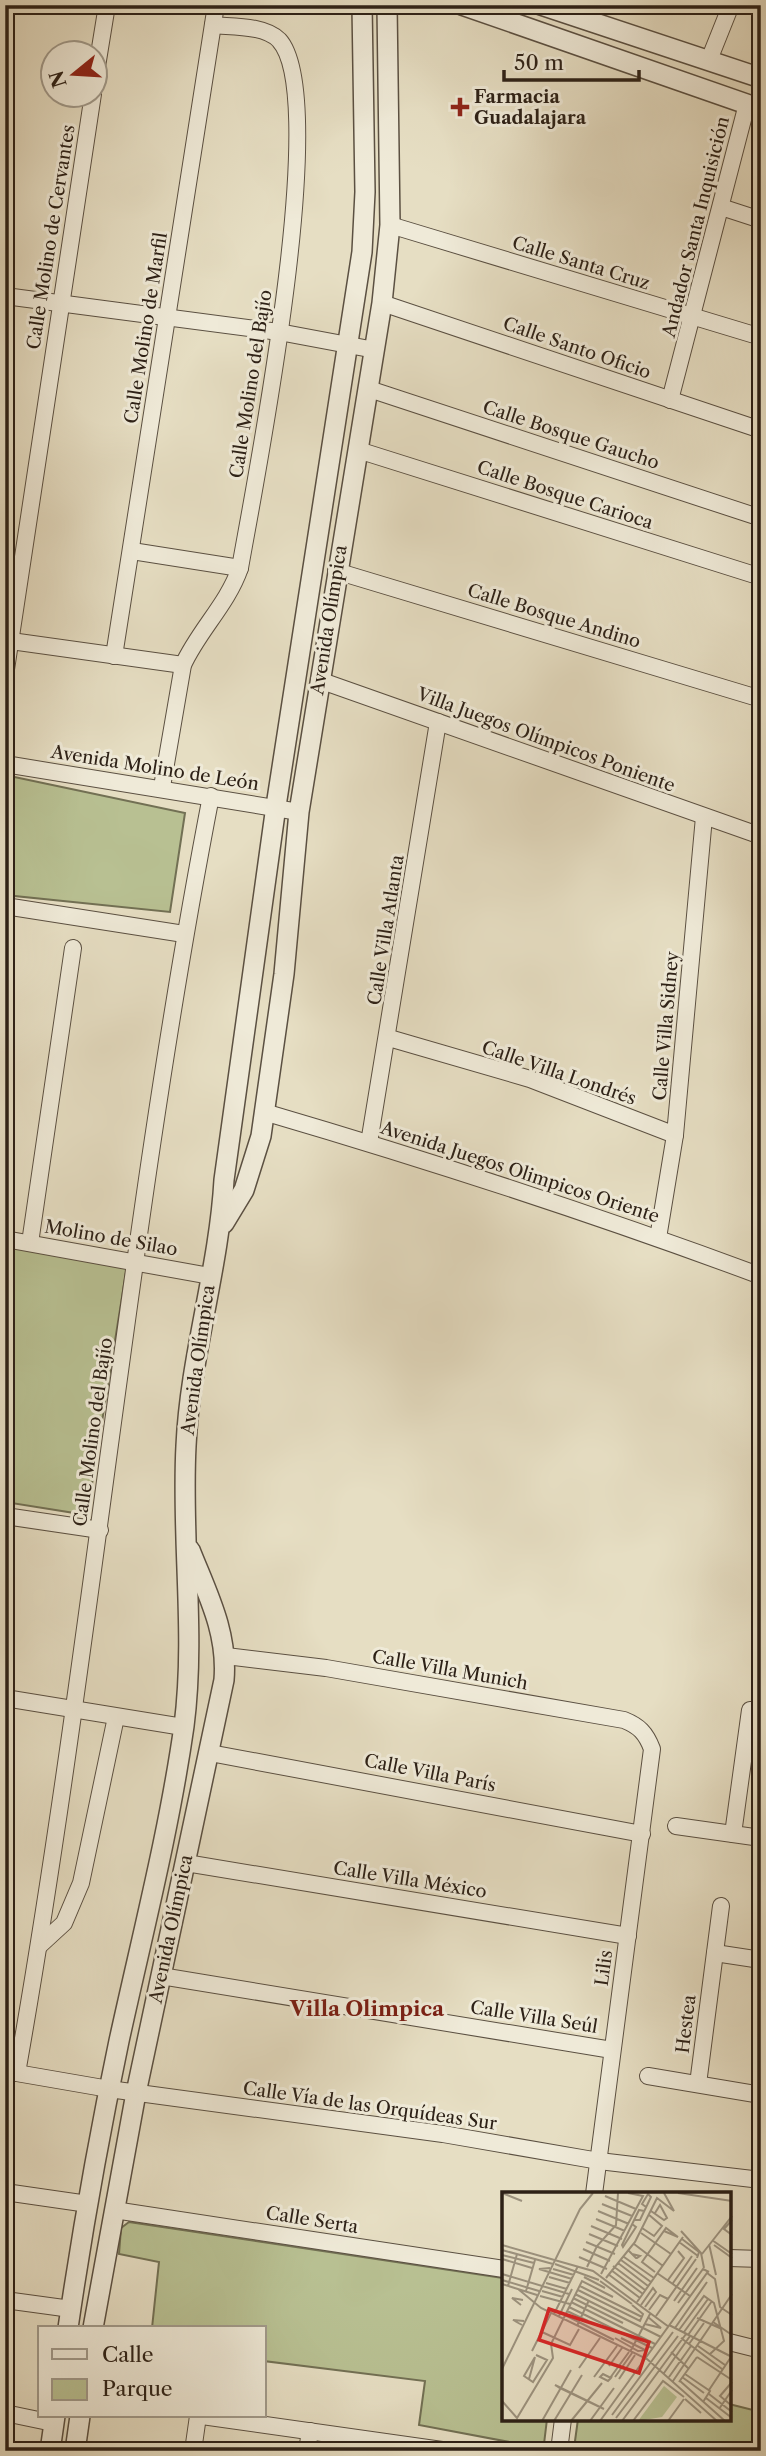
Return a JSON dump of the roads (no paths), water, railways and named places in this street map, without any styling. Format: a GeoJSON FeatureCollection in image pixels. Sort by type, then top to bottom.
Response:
{"type":"FeatureCollection","features":[{"type":"Feature","properties":{"kind":"street"},"geometry":{"type":"LineString","coordinates":[[102,38],[107,5]]}},
{"type":"Feature","properties":{"kind":"street","name":"Calle Molino de Marfil"},"geometry":{"type":"LineString","coordinates":[[114,656],[216,5]]}},
{"type":"Feature","properties":{"kind":"street","name":"Avenida Olímpica"},"geometry":{"type":"LineString","coordinates":[[70,2319],[109,2089],[159,1861],[183,1727],[189,1666],[184,1536],[186,1442],[210,1276],[221,1227],[224,1180],[276,806],[362,252],[365,192],[362,5]]}},
{"type":"Feature","properties":{"kind":"street","name":"Avenida Olímpica"},"geometry":{"type":"LineString","coordinates":[[221,1227],[244,1189],[261,1136],[284,974],[299,812],[336,571],[382,303],[390,225],[387,5]]}},
{"type":"Feature","properties":{"kind":"street"},"geometry":{"type":"LineString","coordinates":[[462,5],[754,106]]}},
{"type":"Feature","properties":{"kind":"street"},"geometry":{"type":"LineString","coordinates":[[541,5],[761,78]]}},
{"type":"Feature","properties":{"kind":"street"},"geometry":{"type":"LineString","coordinates":[[709,60],[731,5]]}},
{"type":"Feature","properties":{"kind":"street","name":"Calle Molino del Bajío"},"geometry":{"type":"LineString","coordinates":[[162,787],[183,665],[191,649],[228,599],[240,568],[279,332],[296,184],[292,64],[278,40],[266,32],[213,24]]}},
{"type":"Feature","properties":{"kind":"street","name":"Andador Santa Inquisición"},"geometry":{"type":"LineString","coordinates":[[670,400],[721,207],[754,106]]}},
{"type":"Feature","properties":{"kind":"street","name":"Calle Molino de Cervantes"},"geometry":{"type":"LineString","coordinates":[[5,676],[59,304],[91,108]]}},
{"type":"Feature","properties":{"kind":"street"},"geometry":{"type":"LineString","coordinates":[[721,207],[761,220]]}},
{"type":"Feature","properties":{"kind":"street","name":"Calle Santa Cruz"},"geometry":{"type":"LineString","coordinates":[[390,225],[761,337]]}},
{"type":"Feature","properties":{"kind":"street"},"geometry":{"type":"LineString","coordinates":[[5,296],[279,332],[374,349]]}},
{"type":"Feature","properties":{"kind":"street","name":"Calle Santo Oficio"},"geometry":{"type":"LineString","coordinates":[[382,303],[761,430]]}},
{"type":"Feature","properties":{"kind":"street","name":"Calle Bosque Gaucho"},"geometry":{"type":"LineString","coordinates":[[369,390],[761,518]]}},
{"type":"Feature","properties":{"kind":"street","name":"Calle Bosque Carioca"},"geometry":{"type":"LineString","coordinates":[[358,450],[761,578]]}},
{"type":"Feature","properties":{"kind":"street"},"geometry":{"type":"LineString","coordinates":[[132,551],[240,568]]}},
{"type":"Feature","properties":{"kind":"street","name":"Calle Bosque Andino"},"geometry":{"type":"LineString","coordinates":[[336,571],[761,699]]}},
{"type":"Feature","properties":{"kind":"street"},"geometry":{"type":"LineString","coordinates":[[11,641],[183,665]]}},
{"type":"Feature","properties":{"kind":"street","name":"Villa Juegos Olímpicos Poniente"},"geometry":{"type":"LineString","coordinates":[[319,680],[761,836]]}},
{"type":"Feature","properties":{"kind":"street","name":"Calle Villa Atlanta"},"geometry":{"type":"LineString","coordinates":[[369,1143],[389,1038],[438,722]]}},
{"type":"Feature","properties":{"kind":"street","name":"Avenida Molino de León"},"geometry":{"type":"LineString","coordinates":[[5,764],[162,787],[299,812]]}},
{"type":"Feature","properties":{"kind":"street","name":"Calle Molino del Bajío"},"geometry":{"type":"LineString","coordinates":[[11,2072],[39,1946],[75,1711],[135,1261],[184,934],[211,796]]}},
{"type":"Feature","properties":{"kind":"street","name":"Calle Villa Sidney"},"geometry":{"type":"LineString","coordinates":[[659,1238],[675,1135],[704,817]]}},
{"type":"Feature","properties":{"kind":"street"},"geometry":{"type":"LineString","coordinates":[[5,906],[184,934]]}},
{"type":"Feature","properties":{"kind":"street"},"geometry":{"type":"LineString","coordinates":[[30,1243],[73,948]]}},
{"type":"Feature","properties":{"kind":"street","name":"Calle Villa Londrés"},"geometry":{"type":"LineString","coordinates":[[389,1038],[530,1079],[675,1135]]}},
{"type":"Feature","properties":{"kind":"street","name":"Avenida Juegos Olimpicos Oriente"},"geometry":{"type":"LineString","coordinates":[[264,1112],[369,1143],[659,1238],[761,1276]]}},
{"type":"Feature","properties":{"kind":"street","name":"Molino de Silao"},"geometry":{"type":"LineString","coordinates":[[5,1239],[210,1276]]}},
{"type":"Feature","properties":{"kind":"street"},"geometry":{"type":"LineString","coordinates":[[5,1516],[100,1530]]}},
{"type":"Feature","properties":{"kind":"street","name":"Avenida Olímpica"},"geometry":{"type":"LineString","coordinates":[[93,2326],[136,2093],[210,1753],[226,1656],[215,1610],[184,1536]]}},
{"type":"Feature","properties":{"kind":"street","name":"Calle Villa Munich"},"geometry":{"type":"LineString","coordinates":[[226,1656],[326,1668],[624,1720],[642,1729],[652,1749]]}},
{"type":"Feature","properties":{"kind":"street"},"geometry":{"type":"LineString","coordinates":[[5,1698],[183,1727]]}},
{"type":"Feature","properties":{"kind":"street"},"geometry":{"type":"LineString","coordinates":[[733,1834],[750,1710]]}},
{"type":"Feature","properties":{"kind":"street"},"geometry":{"type":"LineString","coordinates":[[39,1946],[64,1923],[80,1883],[116,1717]]}},
{"type":"Feature","properties":{"kind":"street","name":"Lilis"},"geometry":{"type":"LineString","coordinates":[[594,2192],[652,1749]]}},
{"type":"Feature","properties":{"kind":"street","name":"Calle Villa París"},"geometry":{"type":"LineString","coordinates":[[210,1753],[642,1834]]}},
{"type":"Feature","properties":{"kind":"street"},"geometry":{"type":"LineString","coordinates":[[743,1757],[761,1759]]}},
{"type":"Feature","properties":{"kind":"street"},"geometry":{"type":"LineString","coordinates":[[676,1826],[761,1839]]}},
{"type":"Feature","properties":{"kind":"street","name":"Calle Villa México"},"geometry":{"type":"LineString","coordinates":[[186,1863],[628,1936]]}},
{"type":"Feature","properties":{"kind":"street","name":"Hestea"},"geometry":{"type":"LineString","coordinates":[[698,2084],[721,1906]]}},
{"type":"Feature","properties":{"kind":"street"},"geometry":{"type":"LineString","coordinates":[[715,1953],[761,1960]]}},
{"type":"Feature","properties":{"kind":"street","name":"Calle Villa Seúl"},"geometry":{"type":"LineString","coordinates":[[161,1976],[611,2050]]}},
{"type":"Feature","properties":{"kind":"street","name":"Calle Vía de las Orquídeas Sur"},"geometry":{"type":"LineString","coordinates":[[11,2072],[136,2093],[443,2134],[598,2161],[761,2180]]}},
{"type":"Feature","properties":{"kind":"street"},"geometry":{"type":"LineString","coordinates":[[648,2076],[761,2095]]}},
{"type":"Feature","properties":{"kind":"street"},"geometry":{"type":"LineString","coordinates":[[5,2192],[88,2204]]}},
{"type":"Feature","properties":{"kind":"street","name":"Calle Serta"},"geometry":{"type":"LineString","coordinates":[[114,2210],[502,2269]]}},
{"type":"Feature","properties":{"kind":"street"},"geometry":{"type":"LineString","coordinates":[[731,2258],[761,2259]]}},
{"type":"Feature","properties":{"kind":"street"},"geometry":{"type":"LineString","coordinates":[[5,2300],[70,2319]]}},
{"type":"Feature","properties":{"kind":"street"},"geometry":{"type":"LineString","coordinates":[[731,2342],[761,2350]]}},
{"type":"Feature","properties":{"kind":"street"},"geometry":{"type":"LineString","coordinates":[[5,2413],[38,2417]]}},
{"type":"Feature","properties":{"kind":"street"},"geometry":{"type":"LineString","coordinates":[[75,2451],[80,2418]]}},
{"type":"Feature","properties":{"kind":"street"},"geometry":{"type":"LineString","coordinates":[[193,2451],[200,2418]]}},
{"type":"Feature","properties":{"kind":"street"},"geometry":{"type":"LineString","coordinates":[[215,2418],[416,2449],[449,2451]]}},
{"type":"Feature","properties":{"kind":"street"},"geometry":{"type":"LineString","coordinates":[[50,2451],[54,2419]]}},
{"type":"Feature","properties":{"kind":"street"},"geometry":{"type":"LineString","coordinates":[[559,2451],[563,2421]]}},
{"type":"Feature","properties":{"kind":"street"},"geometry":{"type":"LineString","coordinates":[[307,2451],[310,2431]]}},
{"type":"Feature","properties":{"kind":"place","name":"Farmacia Guadalajara"},"geometry":{"type":"Point","coordinates":[460,107]}},
{"type":"Feature","properties":{"kind":"district","name":"Villa Olimpica"},"geometry":{"type":"Point","coordinates":[367,2008]}}]}
